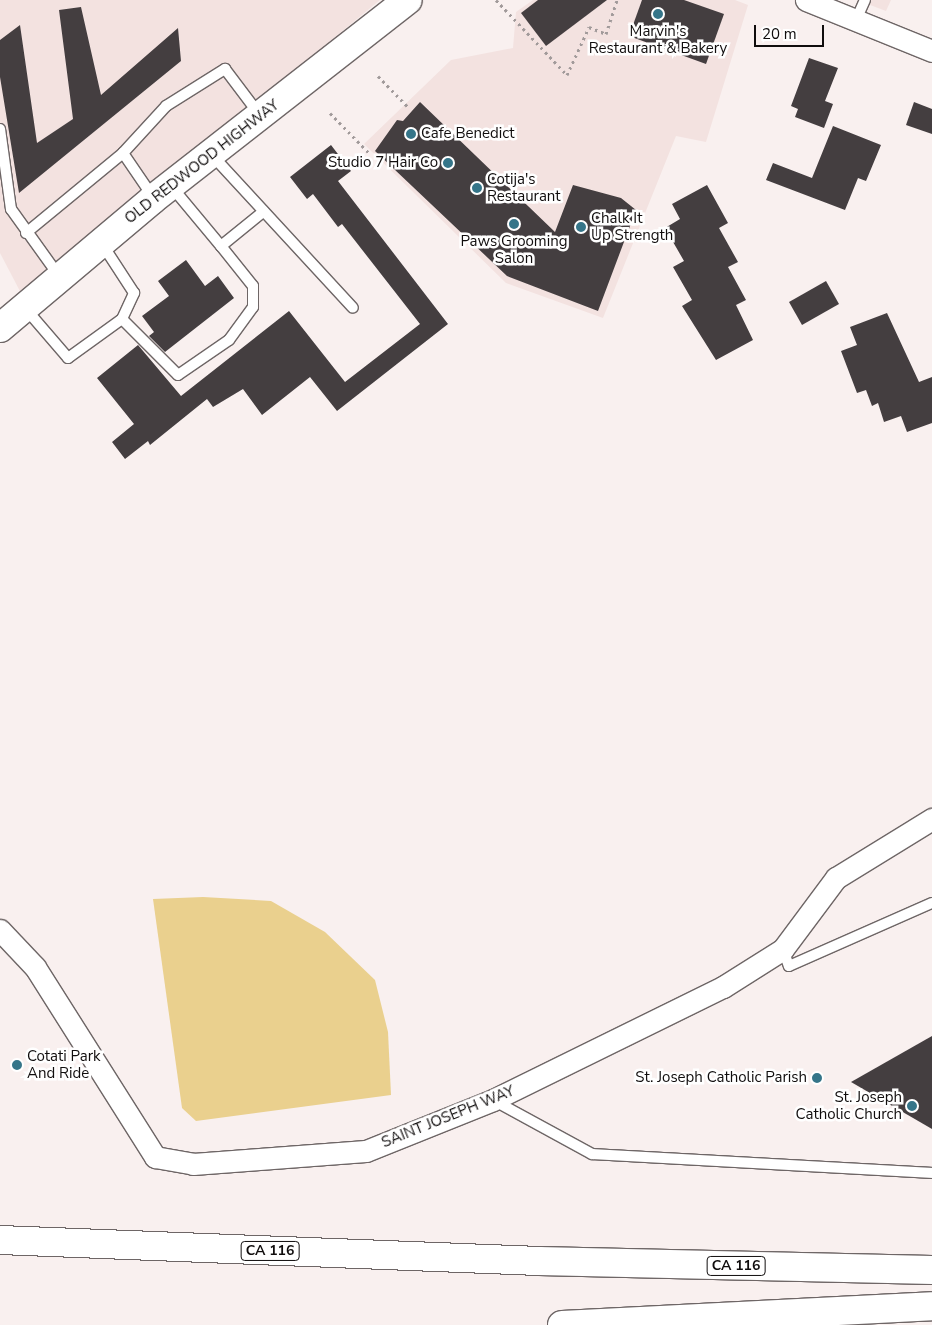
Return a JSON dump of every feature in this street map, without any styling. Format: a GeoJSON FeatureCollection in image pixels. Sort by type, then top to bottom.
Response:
{"type":"FeatureCollection","features":[{"type":"Feature","properties":{"kind":"main road","name":"OLD REDWOOD HIGHWAY"},"geometry":{"type":"LineString","coordinates":[[0,328],[162,192],[398,3]]}},
{"type":"Feature","properties":{"kind":"main road","name":"CA 116"},"geometry":{"type":"LineString","coordinates":[[0,1240],[539,1261],[932,1270]]}},
{"type":"Feature","properties":{"kind":"main road"},"geometry":{"type":"LineString","coordinates":[[562,1325],[932,1306]]}},
{"type":"Feature","properties":{"kind":"street"},"geometry":{"type":"LineString","coordinates":[[806,0],[932,51]]}},
{"type":"Feature","properties":{"kind":"street","name":"SAINT JOSEPH WAY"},"geometry":{"type":"LineString","coordinates":[[0,930],[35,967],[155,1156],[167,1161],[193,1164],[366,1151],[493,1100],[671,1015],[783,949],[836,878],[932,819]]}},
{"type":"Feature","properties":{"kind":"lane"},"geometry":{"type":"LineString","coordinates":[[856,20],[865,0]]}},
{"type":"Feature","properties":{"kind":"lane"},"geometry":{"type":"LineString","coordinates":[[26,234],[124,153],[166,106],[225,69],[260,115]]}},
{"type":"Feature","properties":{"kind":"lane"},"geometry":{"type":"LineString","coordinates":[[0,129],[11,209],[26,234],[60,277]]}},
{"type":"Feature","properties":{"kind":"lane"},"geometry":{"type":"LineString","coordinates":[[122,319],[178,375],[229,340],[253,306],[253,286],[221,246],[162,192],[124,153]]}},
{"type":"Feature","properties":{"kind":"lane"},"geometry":{"type":"LineString","coordinates":[[211,154],[353,308]]}},
{"type":"Feature","properties":{"kind":"lane"},"geometry":{"type":"LineString","coordinates":[[221,246],[264,211]]}},
{"type":"Feature","properties":{"kind":"lane"},"geometry":{"type":"LineString","coordinates":[[25,307],[68,358],[122,319],[134,294],[100,243]]}},
{"type":"Feature","properties":{"kind":"lane"},"geometry":{"type":"LineString","coordinates":[[783,949],[789,966],[932,903]]}},
{"type":"Feature","properties":{"kind":"lane"},"geometry":{"type":"LineString","coordinates":[[493,1100],[592,1154],[932,1174]]}},
{"type":"Feature","properties":{"kind":"path"},"geometry":{"type":"LineString","coordinates":[[496,0],[567,75],[589,27],[606,34],[617,0]]}},
{"type":"Feature","properties":{"kind":"path"},"geometry":{"type":"LineString","coordinates":[[378,76],[408,107]]}},
{"type":"Feature","properties":{"kind":"path"},"geometry":{"type":"LineString","coordinates":[[330,113],[370,154]]}},
{"type":"Feature","properties":{"kind":"shaded area"},"geometry":{"type":"Polygon","coordinates":[[[0,0],[380,0],[22,295],[0,253],[0,0]]]}},
{"type":"Feature","properties":{"kind":"shaded area"},"geometry":{"type":"Polygon","coordinates":[[[533,0],[735,0],[748,5],[706,142],[676,136],[603,318],[506,283],[364,144],[451,60],[513,48],[516,12],[533,0]]]}},
{"type":"Feature","properties":{"kind":"shaded area"},"geometry":{"type":"Polygon","coordinates":[[[857,0],[891,0],[886,11],[857,0]]]}},
{"type":"Feature","properties":{"kind":"shaded area"},"geometry":{"type":"Polygon","coordinates":[[[203,897],[271,901],[325,932],[375,980],[388,1032],[391,1095],[196,1121],[182,1108],[153,899],[203,897]]]}},
{"type":"Feature","properties":{"kind":"building"},"geometry":{"type":"Polygon","coordinates":[[[538,0],[607,0],[546,46],[521,13],[538,0]]]}},
{"type":"Feature","properties":{"kind":"building"},"geometry":{"type":"Polygon","coordinates":[[[642,0],[684,0],[724,14],[706,64],[629,36],[642,0]]]}},
{"type":"Feature","properties":{"kind":"building"},"geometry":{"type":"Polygon","coordinates":[[[81,7],[101,95],[178,28],[181,61],[19,193],[0,77],[0,40],[20,25],[37,143],[73,119],[59,10],[81,7]]]}},
{"type":"Feature","properties":{"kind":"building"},"geometry":{"type":"Polygon","coordinates":[[[809,58],[838,68],[825,101],[833,104],[824,128],[795,117],[798,109],[791,106],[809,58]]]}},
{"type":"Feature","properties":{"kind":"building"},"geometry":{"type":"Polygon","coordinates":[[[420,102],[555,232],[573,185],[621,198],[636,210],[598,311],[507,276],[375,151],[397,120],[403,121],[420,102]]]}},
{"type":"Feature","properties":{"kind":"building"},"geometry":{"type":"Polygon","coordinates":[[[914,102],[932,109],[932,134],[906,125],[914,102]]]}},
{"type":"Feature","properties":{"kind":"building"},"geometry":{"type":"Polygon","coordinates":[[[833,126],[881,145],[866,181],[858,178],[845,210],[766,180],[773,163],[812,178],[833,126]]]}},
{"type":"Feature","properties":{"kind":"building"},"geometry":{"type":"Polygon","coordinates":[[[331,145],[351,171],[338,181],[448,324],[337,411],[310,377],[262,415],[243,389],[213,407],[207,399],[150,445],[148,441],[125,459],[112,442],[134,424],[97,378],[138,345],[181,396],[289,311],[345,382],[420,324],[342,224],[338,227],[313,194],[307,199],[290,177],[331,145]]]}},
{"type":"Feature","properties":{"kind":"building"},"geometry":{"type":"Polygon","coordinates":[[[707,185],[728,223],[719,228],[738,262],[728,267],[746,300],[736,305],[753,340],[716,360],[682,306],[692,300],[673,267],[684,261],[665,228],[680,219],[672,204],[707,185]]]}},
{"type":"Feature","properties":{"kind":"building"},"geometry":{"type":"Polygon","coordinates":[[[186,260],[205,286],[218,276],[234,298],[165,352],[149,336],[154,332],[142,316],[169,296],[158,281],[186,260]]]}},
{"type":"Feature","properties":{"kind":"building"},"geometry":{"type":"Polygon","coordinates":[[[826,281],[839,304],[802,325],[789,302],[826,281]]]}},
{"type":"Feature","properties":{"kind":"building"},"geometry":{"type":"Polygon","coordinates":[[[887,313],[919,382],[932,377],[932,423],[907,432],[901,416],[884,422],[878,403],[872,406],[866,390],[857,393],[841,351],[857,345],[850,327],[887,313]]]}},
{"type":"Feature","properties":{"kind":"building","name":"St. Joseph Catholic Church"},"geometry":{"type":"Polygon","coordinates":[[[932,1036],[932,1129],[851,1082],[932,1036]]]}},
{"type":"Feature","properties":{"kind":"place","name":"Marvin's Restaurant & Bakery"},"geometry":{"type":"Point","coordinates":[658,14]}},
{"type":"Feature","properties":{"kind":"place","name":"Cafe Benedict"},"geometry":{"type":"Point","coordinates":[411,134]}},
{"type":"Feature","properties":{"kind":"place","name":"Studio 7 Hair Co"},"geometry":{"type":"Point","coordinates":[448,163]}},
{"type":"Feature","properties":{"kind":"place","name":"Cotija's Restaurant"},"geometry":{"type":"Point","coordinates":[477,188]}},
{"type":"Feature","properties":{"kind":"place","name":"Paws Grooming Salon"},"geometry":{"type":"Point","coordinates":[514,224]}},
{"type":"Feature","properties":{"kind":"place","name":"Chalk It Up Strength"},"geometry":{"type":"Point","coordinates":[581,227]}},
{"type":"Feature","properties":{"kind":"place","name":"Cotati Park And Ride"},"geometry":{"type":"Point","coordinates":[17,1065]}},
{"type":"Feature","properties":{"kind":"place","name":"St. Joseph Catholic Parish"},"geometry":{"type":"Point","coordinates":[817,1078]}},
{"type":"Feature","properties":{"kind":"place","name":"St. Joseph Catholic Church"},"geometry":{"type":"Point","coordinates":[912,1106]}}]}
